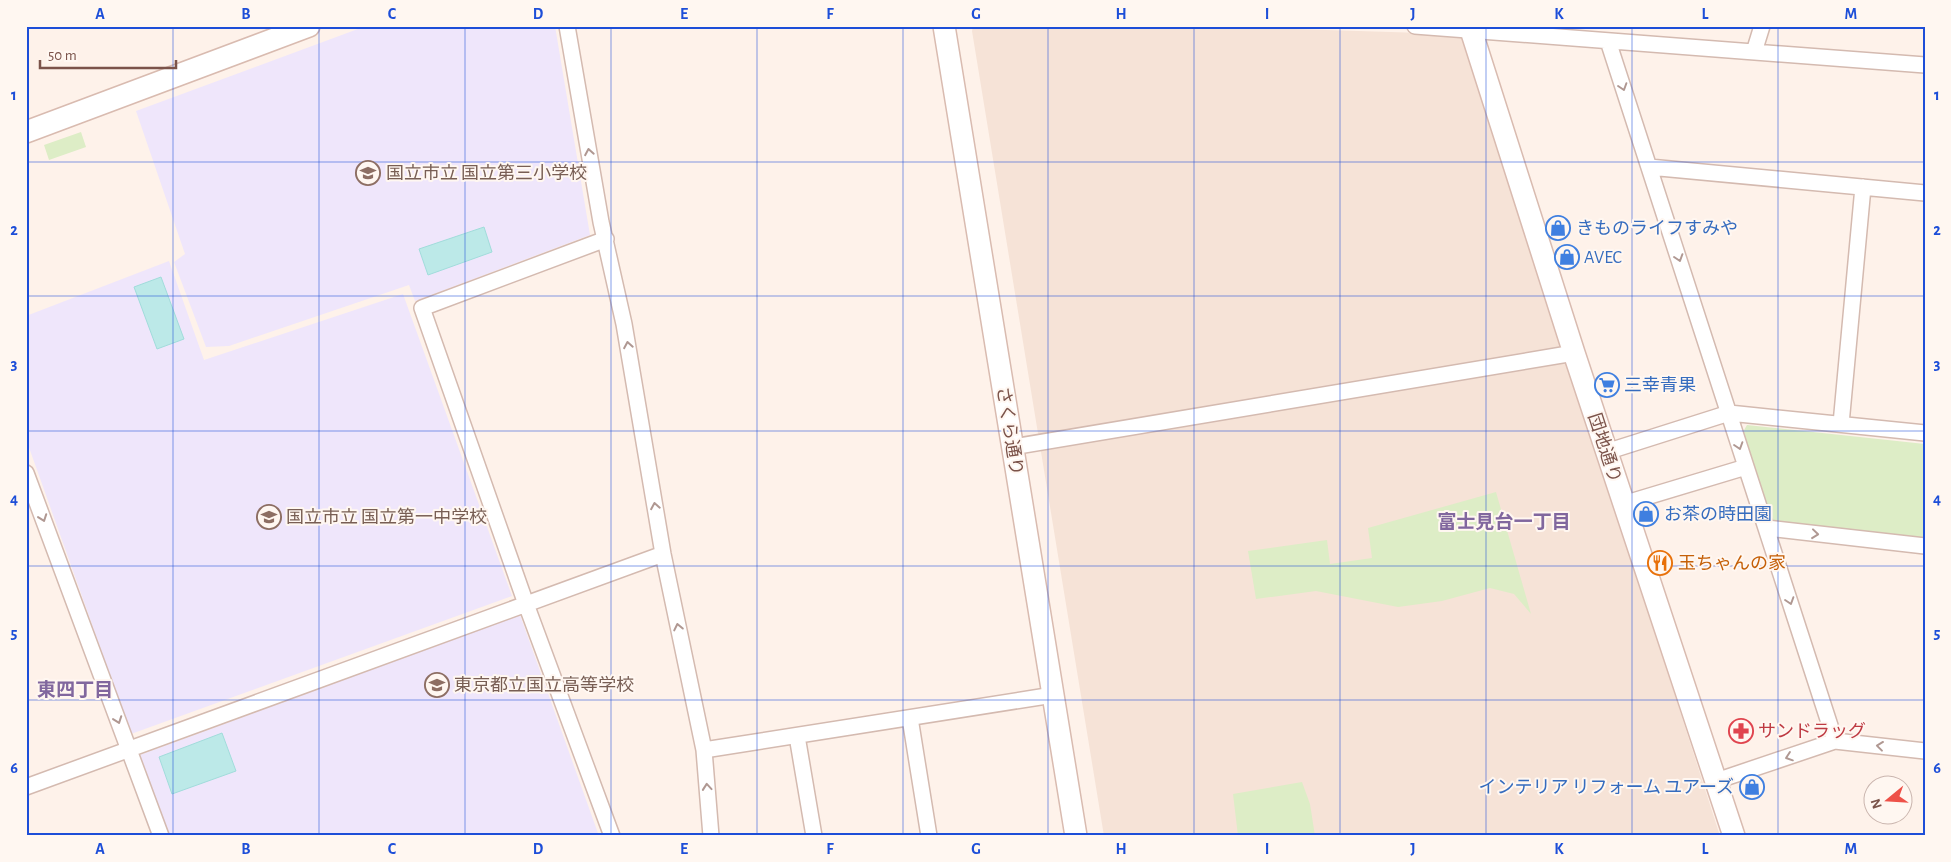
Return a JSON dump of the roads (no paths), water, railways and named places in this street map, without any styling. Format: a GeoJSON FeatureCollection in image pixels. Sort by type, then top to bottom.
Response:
{"type":"FeatureCollection","features":[{"type":"Feature","properties":{"kind":"street"},"geometry":{"type":"LineString","coordinates":[[26,132],[309,26]]}},
{"type":"Feature","properties":{"kind":"street"},"geometry":{"type":"LineString","coordinates":[[567,26],[606,239],[624,324],[663,554],[704,750],[711,836]]}},
{"type":"Feature","properties":{"kind":"street","name":"さくら通り"},"geometry":{"type":"LineString","coordinates":[[944,26],[1076,836]]}},
{"type":"Feature","properties":{"kind":"street"},"geometry":{"type":"LineString","coordinates":[[1415,26],[1482,29],[1608,41],[1925,65]]}},
{"type":"Feature","properties":{"kind":"street"},"geometry":{"type":"LineString","coordinates":[[1754,52],[1762,26]]}},
{"type":"Feature","properties":{"kind":"street","name":"団地通り"},"geometry":{"type":"LineString","coordinates":[[1482,29],[1574,353],[1734,836]]}},
{"type":"Feature","properties":{"kind":"street"},"geometry":{"type":"LineString","coordinates":[[1608,41],[1835,741]]}},
{"type":"Feature","properties":{"kind":"street"},"geometry":{"type":"LineString","coordinates":[[1649,167],[1925,193]]}},
{"type":"Feature","properties":{"kind":"street"},"geometry":{"type":"LineString","coordinates":[[1840,424],[1864,187]]}},
{"type":"Feature","properties":{"kind":"street"},"geometry":{"type":"LineString","coordinates":[[606,239],[422,308],[526,604],[612,836]]}},
{"type":"Feature","properties":{"kind":"street"},"geometry":{"type":"LineString","coordinates":[[1013,447],[1574,353]]}},
{"type":"Feature","properties":{"kind":"street"},"geometry":{"type":"LineString","coordinates":[[1606,452],[1729,413],[1925,433]]}},
{"type":"Feature","properties":{"kind":"street"},"geometry":{"type":"LineString","coordinates":[[1623,504],[1746,467]]}},
{"type":"Feature","properties":{"kind":"street"},"geometry":{"type":"LineString","coordinates":[[26,473],[161,836]]}},
{"type":"Feature","properties":{"kind":"street"},"geometry":{"type":"LineString","coordinates":[[1767,528],[1925,546]]}},
{"type":"Feature","properties":{"kind":"street"},"geometry":{"type":"LineString","coordinates":[[26,787],[663,554]]}},
{"type":"Feature","properties":{"kind":"street"},"geometry":{"type":"LineString","coordinates":[[704,750],[1053,694]]}},
{"type":"Feature","properties":{"kind":"street"},"geometry":{"type":"LineString","coordinates":[[910,718],[929,836]]}},
{"type":"Feature","properties":{"kind":"street"},"geometry":{"type":"LineString","coordinates":[[797,736],[814,836]]}},
{"type":"Feature","properties":{"kind":"street"},"geometry":{"type":"LineString","coordinates":[[1716,781],[1835,741],[1925,751]]}},
{"type":"Feature","properties":{"kind":"water"},"geometry":{"type":"Polygon","coordinates":[[[484,227],[492,252],[428,275],[419,249],[484,227]]]}},
{"type":"Feature","properties":{"kind":"water"},"geometry":{"type":"Polygon","coordinates":[[[161,277],[184,339],[157,349],[134,287],[161,277]]]}},
{"type":"Feature","properties":{"kind":"water"},"geometry":{"type":"Polygon","coordinates":[[[222,733],[236,771],[172,794],[159,757],[222,733]]]}},
{"type":"Feature","properties":{"kind":"place","name":"国立市立 国立第三小学校"},"geometry":{"type":"Point","coordinates":[368,173]}},
{"type":"Feature","properties":{"kind":"place","name":"きものライフすみや"},"geometry":{"type":"Point","coordinates":[1558,228]}},
{"type":"Feature","properties":{"kind":"place","name":"AVEC"},"geometry":{"type":"Point","coordinates":[1567,257]}},
{"type":"Feature","properties":{"kind":"place","name":"三幸青果"},"geometry":{"type":"Point","coordinates":[1607,385]}},
{"type":"Feature","properties":{"kind":"place","name":"お茶の時田園"},"geometry":{"type":"Point","coordinates":[1646,514]}},
{"type":"Feature","properties":{"kind":"place","name":"国立市立 国立第一中学校"},"geometry":{"type":"Point","coordinates":[269,517]}},
{"type":"Feature","properties":{"kind":"place","name":"玉ちゃんの家"},"geometry":{"type":"Point","coordinates":[1660,563]}},
{"type":"Feature","properties":{"kind":"place","name":"東京都立国立高等学校"},"geometry":{"type":"Point","coordinates":[437,685]}},
{"type":"Feature","properties":{"kind":"place","name":"サンドラッグ"},"geometry":{"type":"Point","coordinates":[1741,731]}},
{"type":"Feature","properties":{"kind":"place","name":"インテリア リフォーム ユアーズ"},"geometry":{"type":"Point","coordinates":[1752,787]}},
{"type":"Feature","properties":{"kind":"district","name":"富士見台一丁目"},"geometry":{"type":"Point","coordinates":[1504,521]}},
{"type":"Feature","properties":{"kind":"district","name":"東四丁目"},"geometry":{"type":"Point","coordinates":[75,689]}}]}
